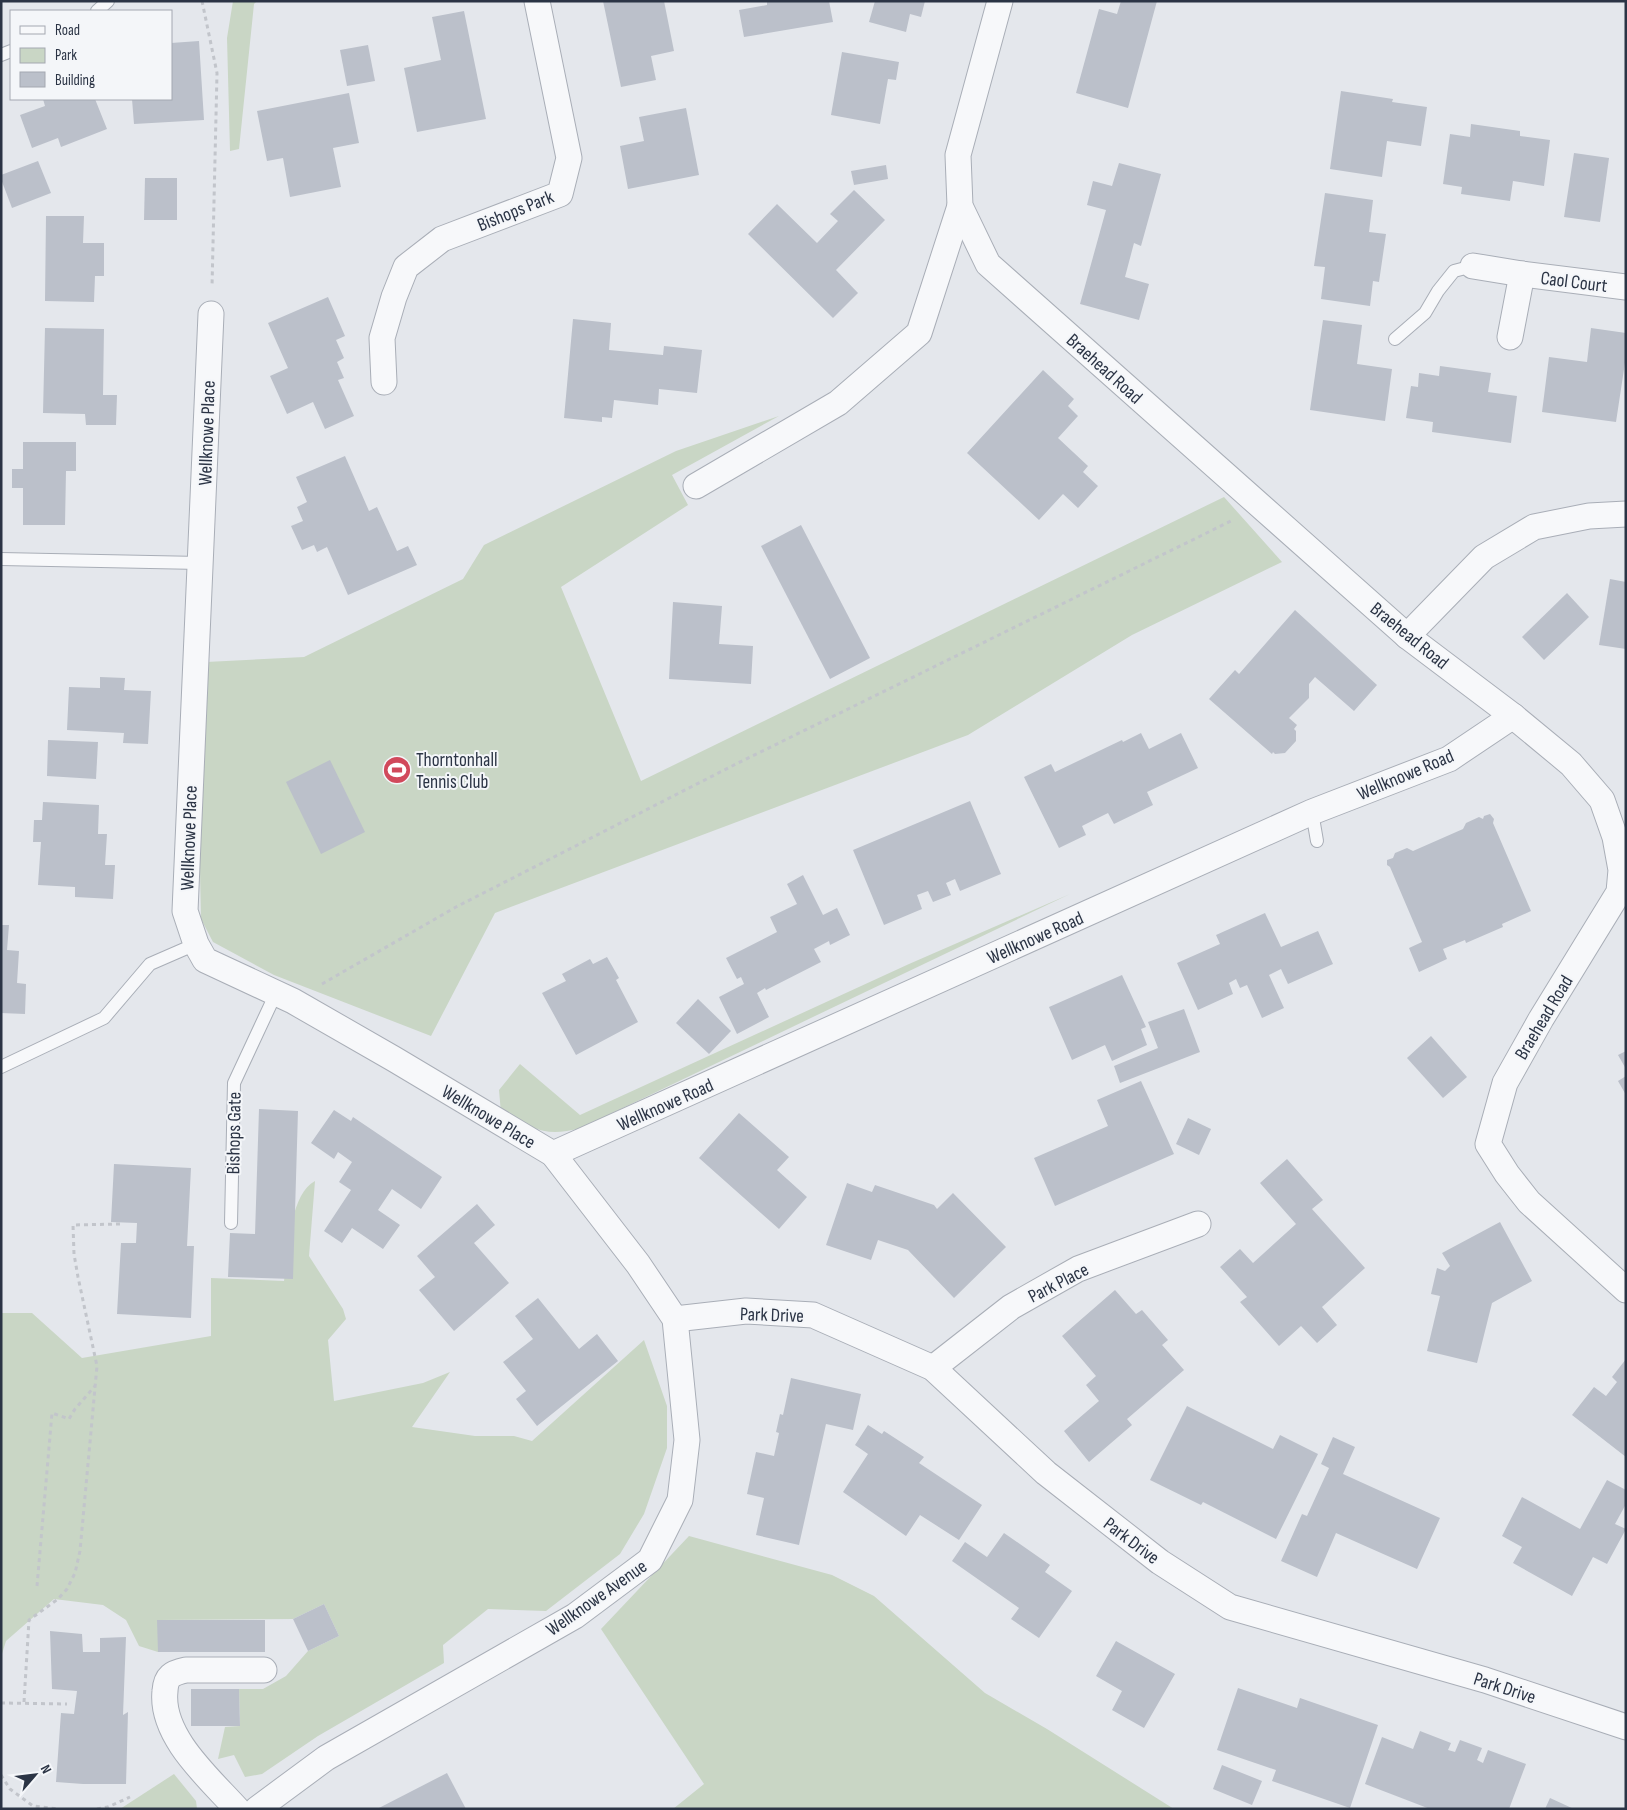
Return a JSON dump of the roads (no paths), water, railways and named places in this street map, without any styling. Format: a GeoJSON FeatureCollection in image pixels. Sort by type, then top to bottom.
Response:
{"type":"FeatureCollection","features":[{"type":"Feature","properties":{"kind":"street","name":"Bishops Park"},"geometry":{"type":"LineString","coordinates":[[384,382],[382,338],[394,297],[406,267],[442,239],[560,194],[569,158],[537,1]]}},
{"type":"Feature","properties":{"kind":"street","name":"Braehead Road"},"geometry":{"type":"LineString","coordinates":[[1000,1],[958,155],[960,206],[988,264],[1407,636],[1513,716],[1571,764],[1602,800],[1616,837],[1621,870],[1619,892],[1541,1019],[1505,1083],[1488,1144],[1507,1174],[1529,1202],[1626,1290]]}},
{"type":"Feature","properties":{"kind":"street"},"geometry":{"type":"LineString","coordinates":[[696,486],[838,403],[918,333],[960,206]]}},
{"type":"Feature","properties":{"kind":"street","name":"Caol Court"},"geometry":{"type":"LineString","coordinates":[[1473,266],[1626,287]]}},
{"type":"Feature","properties":{"kind":"street","name":"Caol Court"},"geometry":{"type":"LineString","coordinates":[[1510,337],[1522,274]]}},
{"type":"Feature","properties":{"kind":"street","name":"Wellknowe Place"},"geometry":{"type":"LineString","coordinates":[[211,314],[185,911],[196,944],[205,960],[285,997],[394,1059],[553,1154]]}},
{"type":"Feature","properties":{"kind":"street"},"geometry":{"type":"LineString","coordinates":[[1407,636],[1484,557],[1534,527],[1588,516],[1626,514]]}},
{"type":"Feature","properties":{"kind":"street","name":"Wellknowe Road"},"geometry":{"type":"LineString","coordinates":[[553,1154],[1312,812],[1449,760],[1513,716]]}},
{"type":"Feature","properties":{"kind":"street","name":"Wellknowe Avenue"},"geometry":{"type":"LineString","coordinates":[[257,1809],[326,1758],[575,1616],[650,1560],[680,1500],[687,1440],[675,1319],[638,1264],[553,1154]]}},
{"type":"Feature","properties":{"kind":"street","name":"Park Place"},"geometry":{"type":"LineString","coordinates":[[932,1368],[1011,1307],[1078,1270],[1198,1224]]}},
{"type":"Feature","properties":{"kind":"street","name":"Park Drive"},"geometry":{"type":"LineString","coordinates":[[675,1319],[746,1311],[813,1316],[932,1368],[1046,1473],[1160,1562],[1230,1606],[1485,1680],[1626,1727]]}},
{"type":"Feature","properties":{"kind":"street"},"geometry":{"type":"LineString","coordinates":[[236,1809],[180,1744],[168,1722],[163,1703],[166,1681],[174,1672],[186,1670],[264,1670]]}},
{"type":"Feature","properties":{"kind":"lane"},"geometry":{"type":"LineString","coordinates":[[98,10],[108,1]]}},
{"type":"Feature","properties":{"kind":"lane"},"geometry":{"type":"LineString","coordinates":[[1396,339],[1425,313],[1454,270],[1473,266]]}},
{"type":"Feature","properties":{"kind":"lane"},"geometry":{"type":"LineString","coordinates":[[1,559],[200,563]]}},
{"type":"Feature","properties":{"kind":"lane"},"geometry":{"type":"LineString","coordinates":[[1312,812],[1317,841]]}},
{"type":"Feature","properties":{"kind":"lane"},"geometry":{"type":"LineString","coordinates":[[1,1066],[104,1018],[150,964],[196,944]]}},
{"type":"Feature","properties":{"kind":"lane","name":"Bishops Gate"},"geometry":{"type":"LineString","coordinates":[[231,1223],[234,1082],[285,997]]}},
{"type":"Feature","properties":{"kind":"place","name":"Thorntonhall Tennis Club"},"geometry":{"type":"Point","coordinates":[397,770]}}]}
